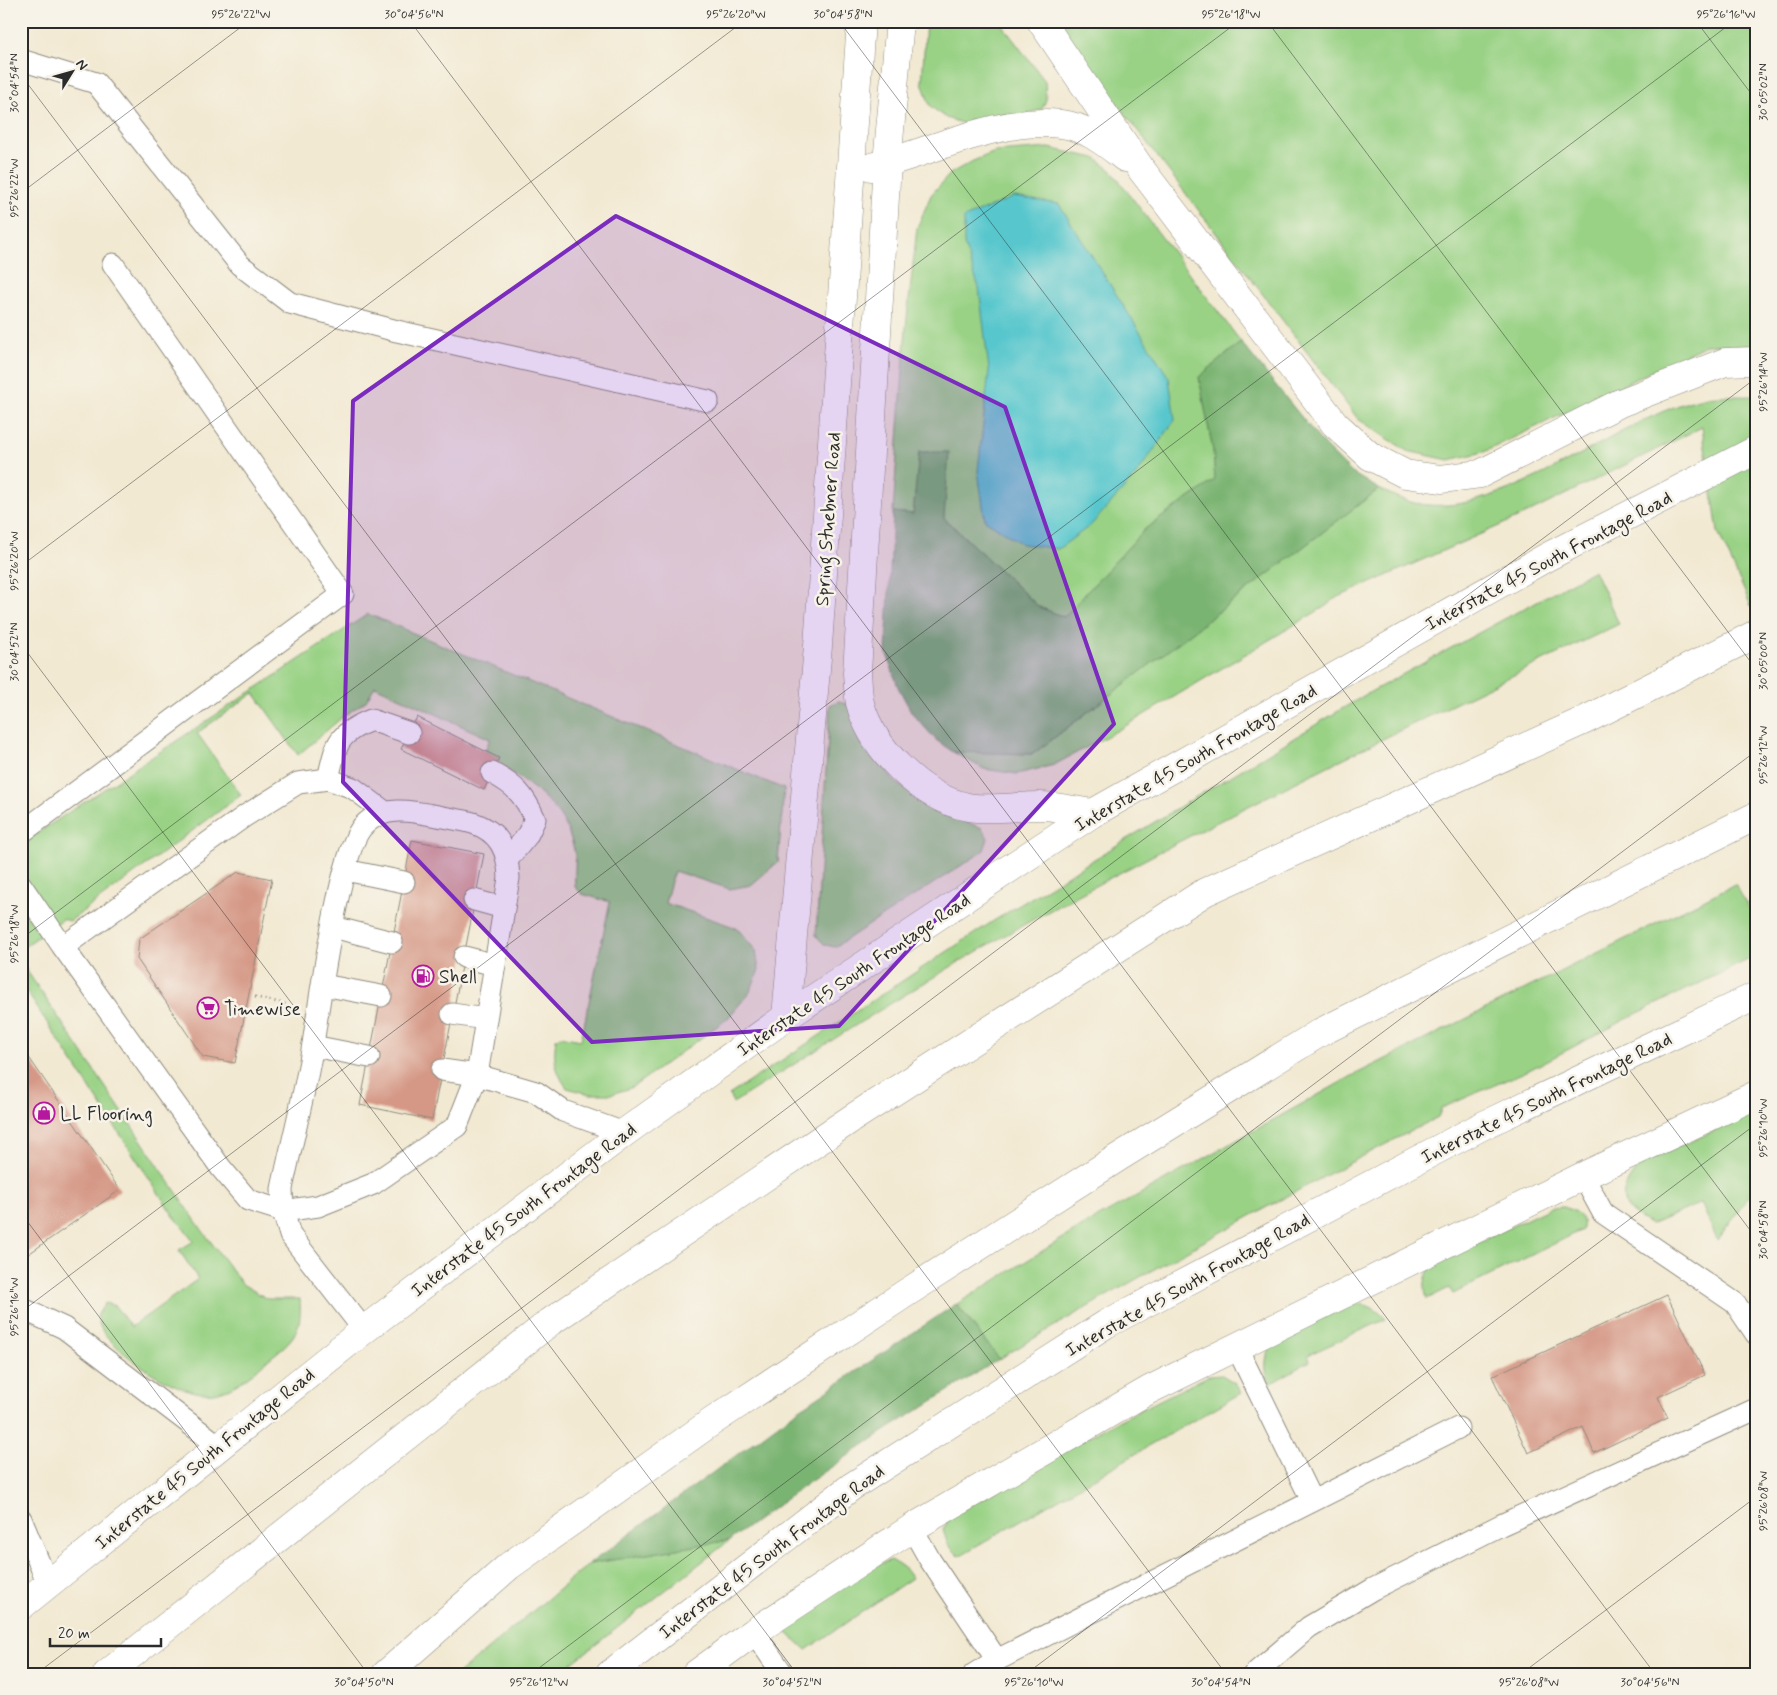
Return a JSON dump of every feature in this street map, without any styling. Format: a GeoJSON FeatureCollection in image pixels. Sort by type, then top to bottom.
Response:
{"type":"FeatureCollection","features":[{"type":"Feature","properties":{"kind":"main road","name":"Spring Stuebner Road"},"geometry":{"type":"LineString","coordinates":[[786,1017],[818,646],[861,21]]}},
{"type":"Feature","properties":{"kind":"main road","name":"Spring Stuebner Road"},"geometry":{"type":"LineString","coordinates":[[900,21],[888,163],[856,673],[860,704],[874,734],[896,764],[924,788],[944,800],[976,808],[1042,806],[1093,813]]}},
{"type":"Feature","properties":{"kind":"main road"},"geometry":{"type":"LineString","coordinates":[[1041,21],[1140,169],[1335,424],[1370,456],[1405,474],[1441,479],[1480,474],[1620,403],[1725,362],[1756,361]]}},
{"type":"Feature","properties":{"kind":"main road"},"geometry":{"type":"LineString","coordinates":[[852,172],[888,163],[1006,126],[1062,124],[1096,137],[1140,169]]}},
{"type":"Feature","properties":{"kind":"main road","name":"Interstate 45 South Frontage Road"},"geometry":{"type":"LineString","coordinates":[[21,1606],[364,1330],[624,1133],[786,1017],[1093,813],[1547,557],[1756,450]]}},
{"type":"Feature","properties":{"kind":"main road"},"geometry":{"type":"LineString","coordinates":[[107,1674],[550,1322],[851,1119],[1205,892],[1585,720],[1756,634]]}},
{"type":"Feature","properties":{"kind":"main road"},"geometry":{"type":"LineString","coordinates":[[386,1674],[509,1566],[710,1423],[906,1293],[1118,1157],[1321,1032],[1756,816]]}},
{"type":"Feature","properties":{"kind":"main road","name":"Interstate 45 South Frontage Road"},"geometry":{"type":"LineString","coordinates":[[610,1674],[851,1487],[1106,1324],[1484,1125],[1756,996]]}},
{"type":"Feature","properties":{"kind":"main road"},"geometry":{"type":"LineString","coordinates":[[696,1674],[754,1632],[912,1528],[1149,1390],[1583,1176],[1756,1095]]}},
{"type":"Feature","properties":{"kind":"lane"},"geometry":{"type":"LineString","coordinates":[[21,60],[96,83],[240,265],[290,303],[397,331],[708,401]]}},
{"type":"Feature","properties":{"kind":"lane"},"geometry":{"type":"LineString","coordinates":[[21,833],[343,594],[113,264]]}},
{"type":"Feature","properties":{"kind":"lane"},"geometry":{"type":"LineString","coordinates":[[328,779],[336,748],[350,729],[371,720],[409,733]]}},
{"type":"Feature","properties":{"kind":"lane"},"geometry":{"type":"LineString","coordinates":[[492,773],[504,779],[524,796],[535,819],[528,836],[508,859]]}},
{"type":"Feature","properties":{"kind":"lane"},"geometry":{"type":"LineString","coordinates":[[62,947],[245,816],[298,783],[328,779],[353,788],[385,812]]}},
{"type":"Feature","properties":{"kind":"lane"},"geometry":{"type":"LineString","coordinates":[[21,886],[62,947],[221,1168],[248,1200],[283,1211],[318,1206],[373,1184],[457,1126],[477,1075],[508,878],[508,859],[497,836],[473,823],[405,810],[385,812],[364,825],[349,851],[322,985],[313,1046],[282,1189],[283,1211],[290,1235],[364,1330]]}},
{"type":"Feature","properties":{"kind":"lane"},"geometry":{"type":"LineString","coordinates":[[345,870],[404,882]]}},
{"type":"Feature","properties":{"kind":"lane"},"geometry":{"type":"LineString","coordinates":[[474,900],[503,908]]}},
{"type":"Feature","properties":{"kind":"lane"},"geometry":{"type":"LineString","coordinates":[[334,927],[392,942]]}},
{"type":"Feature","properties":{"kind":"lane"},"geometry":{"type":"LineString","coordinates":[[464,957],[495,965]]}},
{"type":"Feature","properties":{"kind":"lane"},"geometry":{"type":"LineString","coordinates":[[322,985],[381,996]]}},
{"type":"Feature","properties":{"kind":"lane"},"geometry":{"type":"LineString","coordinates":[[452,1014],[485,1020]]}},
{"type":"Feature","properties":{"kind":"lane"},"geometry":{"type":"LineString","coordinates":[[313,1046],[369,1057]]}},
{"type":"Feature","properties":{"kind":"lane"},"geometry":{"type":"LineString","coordinates":[[442,1070],[477,1075],[536,1092],[563,1111],[624,1133]]}},
{"type":"Feature","properties":{"kind":"lane"},"geometry":{"type":"LineString","coordinates":[[1583,1176],[1603,1214],[1735,1304],[1756,1334]]}},
{"type":"Feature","properties":{"kind":"lane"},"geometry":{"type":"LineString","coordinates":[[21,1308],[64,1328],[219,1446]]}},
{"type":"Feature","properties":{"kind":"lane"},"geometry":{"type":"LineString","coordinates":[[1236,1346],[1312,1501]]}},
{"type":"Feature","properties":{"kind":"lane"},"geometry":{"type":"LineString","coordinates":[[1254,1674],[1309,1627],[1372,1589],[1501,1525],[1756,1409]]}},
{"type":"Feature","properties":{"kind":"lane"},"geometry":{"type":"LineString","coordinates":[[974,1674],[997,1660],[1458,1428]]}},
{"type":"Feature","properties":{"kind":"lane"},"geometry":{"type":"LineString","coordinates":[[21,1519],[48,1584]]}},
{"type":"Feature","properties":{"kind":"lane"},"geometry":{"type":"LineString","coordinates":[[912,1528],[930,1560],[997,1660]]}},
{"type":"Feature","properties":{"kind":"lane"},"geometry":{"type":"LineString","coordinates":[[754,1632],[783,1674]]}},
{"type":"Feature","properties":{"kind":"path"},"geometry":{"type":"LineString","coordinates":[[255,997],[296,1007]]}},
{"type":"Feature","properties":{"kind":"highlighted area"},"geometry":{"type":"Polygon","coordinates":[[[616,216],[1005,407],[1114,724],[839,1026],[592,1042],[343,782],[353,401],[616,216]]]}},
{"type":"Feature","properties":{"kind":"green space"},"geometry":{"type":"Polygon","coordinates":[[[926,21],[999,21],[1045,81],[1046,100],[1042,109],[1028,114],[965,124],[946,118],[930,106],[922,82],[926,21]]]}},
{"type":"Feature","properties":{"kind":"green space"},"geometry":{"type":"Polygon","coordinates":[[[1054,21],[1756,21],[1756,346],[1706,345],[1484,452],[1449,460],[1407,451],[1358,419],[1054,21]]]}},
{"type":"Feature","properties":{"kind":"green space"},"geometry":{"type":"Polygon","coordinates":[[[1049,148],[1095,158],[1111,170],[1241,342],[1199,377],[1213,451],[1215,480],[1145,529],[1064,617],[1039,607],[944,518],[893,512],[906,327],[917,228],[931,195],[951,173],[995,152],[1049,148]]]}},
{"type":"Feature","properties":{"kind":"green space"},"geometry":{"type":"Polygon","coordinates":[[[1241,342],[1324,445],[1352,473],[1379,489],[1033,754],[953,752],[936,740],[912,713],[898,687],[886,651],[893,512],[913,514],[919,452],[949,452],[944,518],[1039,607],[1064,617],[1145,529],[1215,480],[1213,451],[1199,377],[1241,342]]]}},
{"type":"Feature","properties":{"kind":"green space"},"geometry":{"type":"Polygon","coordinates":[[[1752,396],[1756,398],[1756,617],[1718,532],[1702,427],[1526,514],[1334,599],[1326,606],[1122,728],[1054,765],[1017,774],[984,769],[953,752],[1033,754],[1379,489],[1407,501],[1442,505],[1479,499],[1517,486],[1669,409],[1709,397],[1752,396]]]}},
{"type":"Feature","properties":{"kind":"green space"},"geometry":{"type":"Polygon","coordinates":[[[1594,570],[1619,624],[1326,767],[1108,879],[959,962],[733,1103],[729,1095],[995,920],[1365,695],[1594,570]]]}},
{"type":"Feature","properties":{"kind":"green space"},"geometry":{"type":"Polygon","coordinates":[[[368,614],[784,789],[778,862],[751,885],[730,889],[674,871],[665,903],[737,928],[756,951],[759,970],[750,992],[727,1019],[633,1087],[612,1094],[590,1094],[567,1088],[556,1065],[556,1039],[560,1036],[581,1040],[610,902],[582,894],[575,887],[575,855],[571,839],[557,812],[536,790],[496,764],[499,758],[485,751],[490,739],[375,686],[366,701],[345,715],[298,755],[254,693],[197,733],[241,795],[70,921],[63,919],[21,949],[21,844],[368,614]]]}},
{"type":"Feature","properties":{"kind":"green space"},"geometry":{"type":"Polygon","coordinates":[[[839,701],[848,705],[893,780],[936,811],[982,828],[988,838],[984,850],[976,856],[835,947],[825,945],[816,936],[830,705],[839,701]]]}},
{"type":"Feature","properties":{"kind":"green space"},"geometry":{"type":"Polygon","coordinates":[[[1735,884],[1756,920],[1756,956],[1638,1013],[1529,1070],[1442,1108],[1438,1117],[1216,1235],[999,1359],[957,1304],[1081,1227],[1352,1076],[1735,884]]]}},
{"type":"Feature","properties":{"kind":"green space"},"geometry":{"type":"Polygon","coordinates":[[[21,962],[202,1230],[242,1284],[268,1299],[300,1299],[300,1319],[295,1334],[278,1352],[247,1377],[229,1388],[208,1393],[192,1391],[175,1385],[158,1377],[126,1355],[102,1330],[97,1316],[105,1303],[115,1306],[131,1327],[198,1279],[179,1250],[194,1241],[173,1215],[21,983],[21,962]]]}},
{"type":"Feature","properties":{"kind":"green space"},"geometry":{"type":"Polygon","coordinates":[[[1756,1111],[1756,1187],[1717,1240],[1701,1203],[1651,1225],[1626,1206],[1624,1192],[1632,1175],[1640,1165],[1756,1111]]]}},
{"type":"Feature","properties":{"kind":"green space"},"geometry":{"type":"Polygon","coordinates":[[[1563,1207],[1579,1214],[1583,1221],[1582,1230],[1453,1294],[1449,1288],[1427,1299],[1425,1281],[1433,1264],[1550,1208],[1563,1207]]]}},
{"type":"Feature","properties":{"kind":"green space"},"geometry":{"type":"Polygon","coordinates":[[[1353,1303],[1371,1307],[1386,1319],[1308,1355],[1310,1361],[1270,1384],[1266,1372],[1266,1363],[1267,1354],[1273,1345],[1282,1338],[1353,1303]]]}},
{"type":"Feature","properties":{"kind":"green space"},"geometry":{"type":"Polygon","coordinates":[[[956,1304],[999,1359],[880,1434],[808,1483],[730,1540],[589,1564],[788,1417],[956,1304]]]}},
{"type":"Feature","properties":{"kind":"green space"},"geometry":{"type":"Polygon","coordinates":[[[1222,1375],[1235,1383],[1241,1393],[959,1556],[948,1545],[943,1530],[949,1518],[1104,1428],[1208,1376],[1222,1375]]]}},
{"type":"Feature","properties":{"kind":"green space"},"geometry":{"type":"Polygon","coordinates":[[[730,1540],[558,1674],[458,1674],[589,1564],[730,1540]]]}},
{"type":"Feature","properties":{"kind":"green space"},"geometry":{"type":"Polygon","coordinates":[[[891,1560],[903,1567],[912,1578],[806,1650],[786,1631],[789,1621],[873,1566],[891,1560]]]}},
{"type":"Feature","properties":{"kind":"water"},"geometry":{"type":"Polygon","coordinates":[[[1014,197],[1059,204],[1169,378],[1175,420],[1136,475],[1091,525],[1058,549],[1022,544],[985,520],[978,471],[989,370],[979,288],[964,244],[964,218],[1014,197]]]}},
{"type":"Feature","properties":{"kind":"building"},"geometry":{"type":"Polygon","coordinates":[[[417,717],[499,758],[484,790],[401,749],[417,717]]]}},
{"type":"Feature","properties":{"kind":"building","name":"Shell"},"geometry":{"type":"Polygon","coordinates":[[[412,840],[484,854],[432,1120],[360,1105],[412,840]]]}},
{"type":"Feature","properties":{"kind":"building","name":"Timewise"},"geometry":{"type":"Polygon","coordinates":[[[238,872],[272,879],[235,1063],[203,1057],[137,959],[139,939],[238,872]]]}},
{"type":"Feature","properties":{"kind":"building","name":"LL Flooring"},"geometry":{"type":"Polygon","coordinates":[[[21,1046],[120,1190],[27,1255],[21,1247],[21,1046]]]}},
{"type":"Feature","properties":{"kind":"building"},"geometry":{"type":"Polygon","coordinates":[[[1667,1295],[1705,1375],[1658,1397],[1668,1418],[1594,1453],[1583,1427],[1528,1453],[1492,1376],[1667,1295]]]}},
{"type":"Feature","properties":{"kind":"place","name":"Shell"},"geometry":{"type":"Point","coordinates":[423,976]}},
{"type":"Feature","properties":{"kind":"place","name":"Timewise"},"geometry":{"type":"Point","coordinates":[208,1008]}},
{"type":"Feature","properties":{"kind":"place","name":"LL Flooring"},"geometry":{"type":"Point","coordinates":[44,1113]}}]}
